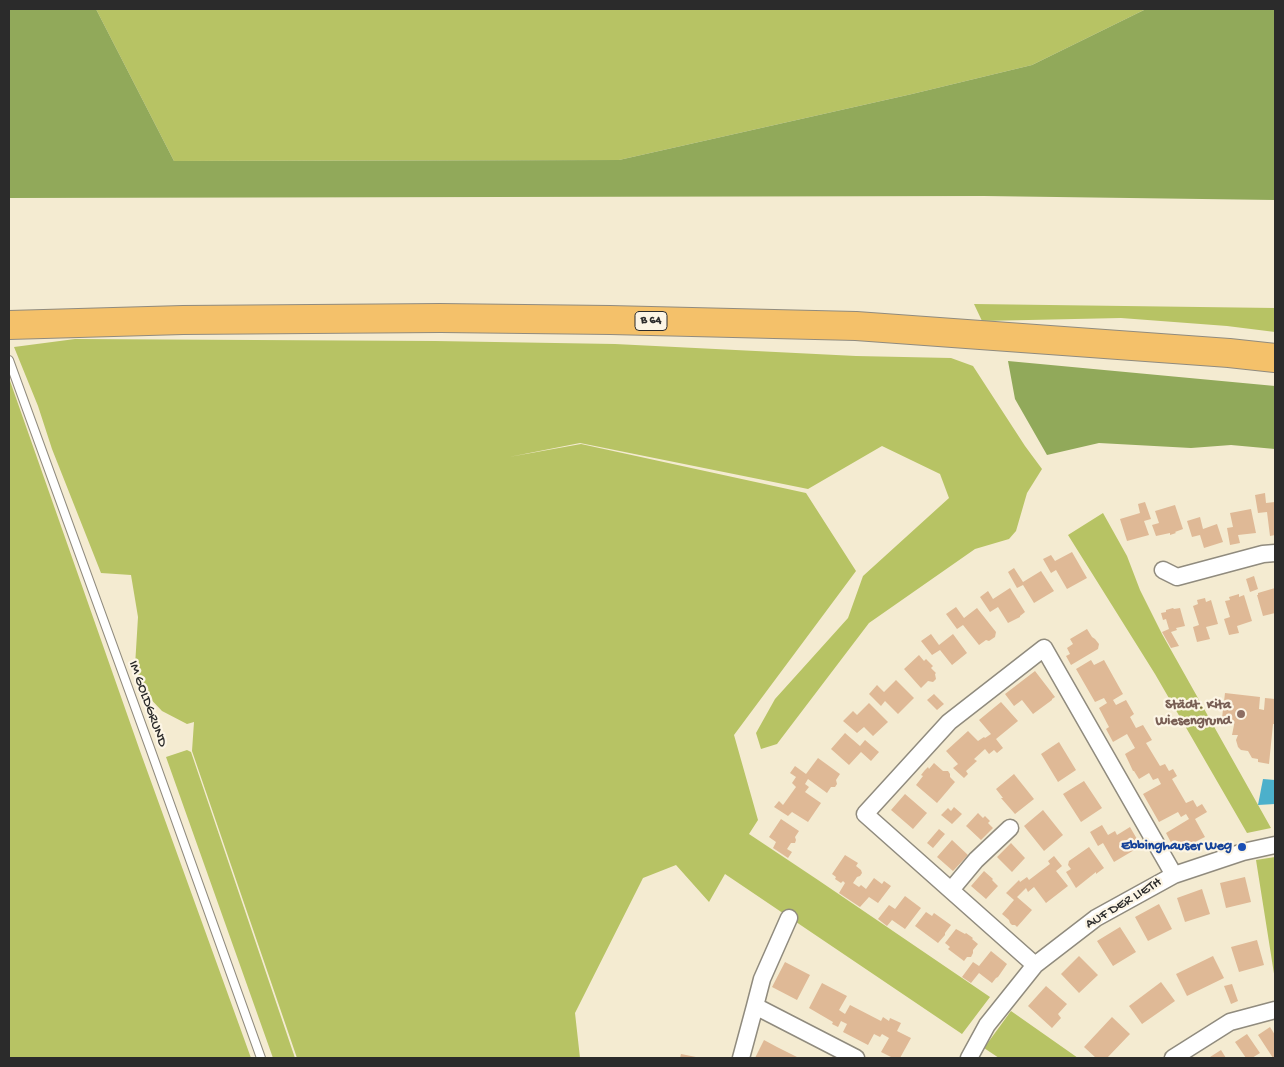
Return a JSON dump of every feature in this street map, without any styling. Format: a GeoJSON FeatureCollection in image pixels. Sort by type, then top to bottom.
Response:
{"type":"FeatureCollection","features":[{"type":"Feature","properties":{"kind":"highway","name":"B 64"},"geometry":{"type":"LineString","coordinates":[[17,324],[182,320],[440,318],[856,326],[1275,358]]}},
{"type":"Feature","properties":{"kind":"street"},"geometry":{"type":"LineString","coordinates":[[1163,570],[1177,577],[1263,554],[1275,553]]}},
{"type":"Feature","properties":{"kind":"street"},"geometry":{"type":"LineString","coordinates":[[1035,965],[865,814],[949,722],[1044,648],[1174,875]]}},
{"type":"Feature","properties":{"kind":"street"},"geometry":{"type":"LineString","coordinates":[[951,890],[976,860],[1010,828]]}},
{"type":"Feature","properties":{"kind":"street","name":"AUF DER LIETH"},"geometry":{"type":"LineString","coordinates":[[969,1058],[987,1025],[1035,965],[1096,918],[1174,875],[1243,852],[1275,845]]}},
{"type":"Feature","properties":{"kind":"street"},"geometry":{"type":"LineString","coordinates":[[741,1058],[762,979],[789,918]]}},
{"type":"Feature","properties":{"kind":"street"},"geometry":{"type":"LineString","coordinates":[[755,1006],[856,1058]]}},
{"type":"Feature","properties":{"kind":"street"},"geometry":{"type":"LineString","coordinates":[[1173,1058],[1230,1022],[1275,1010]]}},
{"type":"Feature","properties":{"kind":"lane","name":"IM GOLDGRUND"},"geometry":{"type":"LineString","coordinates":[[9,360],[261,1058]]}},
{"type":"Feature","properties":{"kind":"green space"},"geometry":{"type":"Polygon","coordinates":[[[9,9],[96,9],[174,161],[619,160],[1032,65],[1146,9],[1275,9],[1275,200],[984,196],[9,198],[9,9]]]}},
{"type":"Feature","properties":{"kind":"green space"},"geometry":{"type":"Polygon","coordinates":[[[96,9],[1146,9],[1032,65],[619,160],[174,161],[96,9]]]}},
{"type":"Feature","properties":{"kind":"green space"},"geometry":{"type":"Polygon","coordinates":[[[974,304],[1275,308],[1275,332],[1227,326],[1121,318],[982,321],[974,304]]]}},
{"type":"Feature","properties":{"kind":"green space"},"geometry":{"type":"Polygon","coordinates":[[[75,339],[615,344],[856,356],[951,358],[973,366],[1042,469],[1027,493],[1016,531],[1009,539],[975,549],[869,623],[777,744],[761,749],[756,733],[775,699],[848,618],[863,576],[949,498],[940,474],[882,446],[808,489],[580,443],[509,457],[581,444],[806,493],[856,571],[734,735],[758,820],[749,834],[990,997],[962,1034],[725,874],[709,902],[676,865],[643,878],[575,1013],[580,1058],[297,1058],[192,751],[194,722],[187,724],[162,711],[143,691],[135,666],[138,617],[131,575],[101,573],[14,347],[75,339]]]}},
{"type":"Feature","properties":{"kind":"green space"},"geometry":{"type":"Polygon","coordinates":[[[1008,361],[1275,386],[1275,449],[1231,445],[1191,448],[1099,443],[1047,455],[1015,399],[1008,361]]]}},
{"type":"Feature","properties":{"kind":"green space"},"geometry":{"type":"Polygon","coordinates":[[[9,378],[140,751],[251,1058],[9,1058],[9,378]]]}},
{"type":"Feature","properties":{"kind":"green space"},"geometry":{"type":"Polygon","coordinates":[[[1103,513],[1127,556],[1140,590],[1162,634],[1271,828],[1247,833],[1155,674],[1068,535],[1103,513]]]}},
{"type":"Feature","properties":{"kind":"green space"},"geometry":{"type":"Polygon","coordinates":[[[187,750],[191,752],[295,1058],[273,1058],[166,757],[187,750]]]}},
{"type":"Feature","properties":{"kind":"green space"},"geometry":{"type":"Polygon","coordinates":[[[1275,857],[1275,980],[1256,860],[1275,857]]]}},
{"type":"Feature","properties":{"kind":"green space"},"geometry":{"type":"Polygon","coordinates":[[[1011,1011],[1078,1058],[999,1058],[984,1048],[1011,1011]]]}},
{"type":"Feature","properties":{"kind":"water"},"geometry":{"type":"Polygon","coordinates":[[[1263,779],[1275,780],[1275,804],[1258,805],[1263,779]]]}},
{"type":"Feature","properties":{"kind":"building"},"geometry":{"type":"Polygon","coordinates":[[[1265,493],[1266,503],[1275,502],[1275,535],[1270,536],[1267,512],[1258,513],[1255,495],[1265,493]]]}},
{"type":"Feature","properties":{"kind":"building"},"geometry":{"type":"Polygon","coordinates":[[[1145,502],[1151,519],[1144,521],[1149,535],[1127,541],[1120,519],[1140,513],[1138,504],[1145,502]]]}},
{"type":"Feature","properties":{"kind":"building"},"geometry":{"type":"Polygon","coordinates":[[[1175,505],[1183,529],[1170,535],[1170,533],[1156,536],[1152,525],[1159,523],[1155,511],[1175,505]]]}},
{"type":"Feature","properties":{"kind":"building"},"geometry":{"type":"Polygon","coordinates":[[[1251,509],[1256,533],[1238,535],[1240,543],[1230,545],[1227,528],[1233,527],[1230,513],[1251,509]]]}},
{"type":"Feature","properties":{"kind":"building"},"geometry":{"type":"Polygon","coordinates":[[[1200,517],[1203,529],[1217,524],[1223,542],[1204,548],[1200,535],[1192,537],[1187,521],[1200,517]]]}},
{"type":"Feature","properties":{"kind":"building"},"geometry":{"type":"Polygon","coordinates":[[[1072,552],[1087,578],[1067,589],[1056,570],[1051,573],[1043,559],[1051,555],[1055,561],[1072,552]]]}},
{"type":"Feature","properties":{"kind":"building"},"geometry":{"type":"Polygon","coordinates":[[[1014,568],[1023,582],[1041,571],[1054,591],[1034,603],[1023,585],[1017,588],[1008,572],[1014,568]]]}},
{"type":"Feature","properties":{"kind":"building"},"geometry":{"type":"Polygon","coordinates":[[[1254,576],[1258,589],[1250,592],[1246,579],[1254,576]]]}},
{"type":"Feature","properties":{"kind":"building"},"geometry":{"type":"Polygon","coordinates":[[[1010,588],[1025,612],[1008,623],[998,607],[990,612],[980,597],[988,591],[993,599],[1010,588]]]}},
{"type":"Feature","properties":{"kind":"building"},"geometry":{"type":"Polygon","coordinates":[[[1275,588],[1275,613],[1263,616],[1257,595],[1258,593],[1275,588]]]}},
{"type":"Feature","properties":{"kind":"building"},"geometry":{"type":"Polygon","coordinates":[[[1239,594],[1239,597],[1244,595],[1252,621],[1237,626],[1239,633],[1229,635],[1224,619],[1230,617],[1225,601],[1230,600],[1229,597],[1239,594]]]}},
{"type":"Feature","properties":{"kind":"building"},"geometry":{"type":"Polygon","coordinates":[[[1205,598],[1206,602],[1211,600],[1218,624],[1206,627],[1210,639],[1197,642],[1193,627],[1199,625],[1193,606],[1198,604],[1197,600],[1205,598]]]}},
{"type":"Feature","properties":{"kind":"building"},"geometry":{"type":"Polygon","coordinates":[[[956,607],[964,618],[977,608],[996,632],[995,637],[979,645],[963,625],[957,629],[946,614],[956,607]]]}},
{"type":"Feature","properties":{"kind":"building"},"geometry":{"type":"Polygon","coordinates":[[[1173,608],[1180,608],[1185,626],[1176,628],[1177,630],[1171,632],[1179,646],[1171,648],[1162,632],[1169,629],[1166,619],[1163,620],[1161,613],[1173,608]]]}},
{"type":"Feature","properties":{"kind":"building"},"geometry":{"type":"Polygon","coordinates":[[[1087,629],[1099,644],[1098,649],[1071,665],[1066,656],[1070,654],[1067,648],[1073,644],[1070,639],[1087,629]]]}},
{"type":"Feature","properties":{"kind":"building"},"geometry":{"type":"Polygon","coordinates":[[[931,634],[939,645],[953,634],[967,653],[952,665],[940,650],[932,655],[921,641],[931,634]]]}},
{"type":"Feature","properties":{"kind":"building"},"geometry":{"type":"Polygon","coordinates":[[[919,655],[924,661],[926,659],[933,666],[931,668],[936,673],[936,679],[933,682],[928,681],[921,688],[904,669],[919,655]]]}},
{"type":"Feature","properties":{"kind":"building"},"geometry":{"type":"Polygon","coordinates":[[[1091,660],[1094,665],[1104,660],[1123,694],[1113,700],[1116,705],[1126,700],[1134,714],[1130,717],[1136,728],[1143,725],[1152,740],[1146,743],[1160,766],[1165,764],[1169,771],[1173,769],[1177,776],[1172,779],[1186,803],[1193,800],[1197,807],[1202,804],[1207,812],[1195,819],[1205,837],[1175,850],[1166,833],[1189,819],[1186,814],[1181,817],[1178,812],[1159,822],[1143,794],[1161,784],[1158,778],[1153,780],[1149,773],[1139,779],[1125,754],[1135,748],[1127,734],[1113,742],[1106,729],[1109,727],[1099,708],[1107,703],[1104,698],[1095,702],[1076,669],[1091,660]]]}},
{"type":"Feature","properties":{"kind":"building"},"geometry":{"type":"Polygon","coordinates":[[[1035,671],[1055,697],[1033,714],[1022,700],[1014,706],[1005,694],[1035,671]]]}},
{"type":"Feature","properties":{"kind":"building"},"geometry":{"type":"Polygon","coordinates":[[[896,680],[914,698],[898,714],[885,701],[881,706],[869,694],[877,685],[884,692],[896,680]]]}},
{"type":"Feature","properties":{"kind":"building"},"geometry":{"type":"Polygon","coordinates":[[[1225,693],[1260,697],[1259,709],[1264,710],[1265,698],[1275,699],[1275,724],[1273,724],[1269,764],[1258,762],[1258,759],[1252,758],[1248,751],[1241,750],[1238,747],[1236,740],[1238,735],[1232,735],[1234,725],[1230,719],[1222,718],[1225,693]]]}},
{"type":"Feature","properties":{"kind":"building"},"geometry":{"type":"Polygon","coordinates":[[[934,694],[944,704],[937,710],[927,700],[934,694]]]}},
{"type":"Feature","properties":{"kind":"building"},"geometry":{"type":"Polygon","coordinates":[[[1001,702],[1018,721],[996,739],[1003,748],[997,753],[994,750],[989,754],[985,749],[974,759],[977,761],[966,771],[968,774],[964,778],[953,768],[958,764],[946,751],[968,731],[978,741],[991,734],[979,720],[1001,702]]]}},
{"type":"Feature","properties":{"kind":"building"},"geometry":{"type":"Polygon","coordinates":[[[869,703],[888,722],[873,736],[864,727],[857,733],[843,721],[853,711],[857,715],[869,703]]]}},
{"type":"Feature","properties":{"kind":"building"},"geometry":{"type":"Polygon","coordinates":[[[845,733],[860,746],[865,740],[879,752],[871,761],[861,752],[849,765],[831,749],[845,733]]]}},
{"type":"Feature","properties":{"kind":"building"},"geometry":{"type":"Polygon","coordinates":[[[1059,742],[1076,770],[1058,782],[1041,754],[1059,742]]]}},
{"type":"Feature","properties":{"kind":"building"},"geometry":{"type":"Polygon","coordinates":[[[818,758],[840,774],[836,780],[837,784],[835,787],[831,787],[827,793],[808,779],[805,784],[809,787],[805,792],[821,803],[808,822],[792,812],[788,816],[774,807],[779,801],[783,805],[796,787],[792,783],[796,777],[790,773],[795,766],[806,774],[818,758]]]}},
{"type":"Feature","properties":{"kind":"building"},"geometry":{"type":"Polygon","coordinates":[[[934,763],[943,771],[948,771],[950,777],[955,782],[937,803],[916,785],[925,770],[928,767],[929,769],[934,763]]]}},
{"type":"Feature","properties":{"kind":"building"},"geometry":{"type":"Polygon","coordinates":[[[1014,774],[1034,799],[1015,814],[996,789],[1014,774]]]}},
{"type":"Feature","properties":{"kind":"building"},"geometry":{"type":"Polygon","coordinates":[[[1084,781],[1102,808],[1081,822],[1063,794],[1084,781]]]}},
{"type":"Feature","properties":{"kind":"building"},"geometry":{"type":"Polygon","coordinates":[[[905,794],[927,813],[913,829],[891,810],[905,794]]]}},
{"type":"Feature","properties":{"kind":"building"},"geometry":{"type":"Polygon","coordinates":[[[954,807],[962,814],[952,824],[941,815],[948,808],[951,811],[954,807]]]}},
{"type":"Feature","properties":{"kind":"building"},"geometry":{"type":"Polygon","coordinates":[[[1043,810],[1063,835],[1044,851],[1024,826],[1043,810]]]}},
{"type":"Feature","properties":{"kind":"building"},"geometry":{"type":"Polygon","coordinates":[[[978,813],[990,821],[988,823],[993,828],[981,840],[966,826],[978,813]]]}},
{"type":"Feature","properties":{"kind":"building"},"geometry":{"type":"Polygon","coordinates":[[[781,819],[799,831],[795,837],[795,843],[791,843],[787,849],[792,852],[788,858],[773,848],[776,842],[769,837],[781,819]]]}},
{"type":"Feature","properties":{"kind":"building"},"geometry":{"type":"Polygon","coordinates":[[[1102,825],[1108,835],[1115,831],[1117,835],[1130,827],[1141,846],[1114,862],[1103,843],[1098,846],[1090,832],[1102,825]]]}},
{"type":"Feature","properties":{"kind":"building"},"geometry":{"type":"Polygon","coordinates":[[[939,829],[945,834],[933,848],[927,843],[939,829]]]}},
{"type":"Feature","properties":{"kind":"building"},"geometry":{"type":"Polygon","coordinates":[[[952,840],[968,855],[953,871],[937,857],[952,840]]]}},
{"type":"Feature","properties":{"kind":"building"},"geometry":{"type":"Polygon","coordinates":[[[1011,843],[1025,858],[1012,872],[997,857],[1011,843]]]}},
{"type":"Feature","properties":{"kind":"building"},"geometry":{"type":"Polygon","coordinates":[[[1089,847],[1104,868],[1076,888],[1066,872],[1071,869],[1068,865],[1069,861],[1089,847]]]}},
{"type":"Feature","properties":{"kind":"building"},"geometry":{"type":"Polygon","coordinates":[[[845,855],[858,863],[856,866],[862,873],[853,883],[859,887],[861,885],[866,889],[874,878],[882,884],[884,881],[891,886],[878,903],[869,897],[860,907],[839,893],[845,883],[835,879],[836,877],[832,874],[845,855]]]}},
{"type":"Feature","properties":{"kind":"building"},"geometry":{"type":"Polygon","coordinates":[[[1054,856],[1062,866],[1056,871],[1068,886],[1046,903],[1034,887],[1028,892],[1026,888],[1017,897],[1032,910],[1017,927],[1012,925],[1002,914],[1014,900],[1006,893],[1019,880],[1020,882],[1027,877],[1029,880],[1050,864],[1048,861],[1054,856]]]}},
{"type":"Feature","properties":{"kind":"building"},"geometry":{"type":"Polygon","coordinates":[[[984,871],[998,886],[986,899],[971,886],[984,871]]]}},
{"type":"Feature","properties":{"kind":"building"},"geometry":{"type":"Polygon","coordinates":[[[1245,877],[1251,902],[1226,908],[1220,883],[1245,877]]]}},
{"type":"Feature","properties":{"kind":"building"},"geometry":{"type":"Polygon","coordinates":[[[1202,889],[1210,914],[1185,922],[1177,898],[1202,889]]]}},
{"type":"Feature","properties":{"kind":"building"},"geometry":{"type":"Polygon","coordinates":[[[905,896],[921,908],[905,929],[892,920],[887,926],[878,919],[889,905],[895,909],[905,896]]]}},
{"type":"Feature","properties":{"kind":"building"},"geometry":{"type":"Polygon","coordinates":[[[1159,904],[1172,929],[1148,941],[1135,917],[1159,904]]]}},
{"type":"Feature","properties":{"kind":"building"},"geometry":{"type":"Polygon","coordinates":[[[926,912],[932,916],[934,913],[951,925],[938,943],[915,926],[926,912]]]}},
{"type":"Feature","properties":{"kind":"building"},"geometry":{"type":"Polygon","coordinates":[[[1120,927],[1136,952],[1113,966],[1097,941],[1120,927]]]}},
{"type":"Feature","properties":{"kind":"building"},"geometry":{"type":"Polygon","coordinates":[[[956,929],[966,933],[978,944],[973,950],[971,957],[967,957],[964,961],[948,949],[950,947],[945,943],[956,929]]]}},
{"type":"Feature","properties":{"kind":"building"},"geometry":{"type":"Polygon","coordinates":[[[1257,940],[1264,965],[1239,972],[1231,947],[1257,940]]]}},
{"type":"Feature","properties":{"kind":"building"},"geometry":{"type":"Polygon","coordinates":[[[991,951],[1007,964],[992,983],[979,973],[971,983],[962,977],[973,962],[979,966],[991,951]]]}},
{"type":"Feature","properties":{"kind":"building"},"geometry":{"type":"Polygon","coordinates":[[[1079,956],[1098,975],[1079,993],[1061,974],[1079,956]]]}},
{"type":"Feature","properties":{"kind":"building"},"geometry":{"type":"Polygon","coordinates":[[[1213,956],[1224,978],[1187,996],[1176,974],[1213,956]]]}},
{"type":"Feature","properties":{"kind":"building"},"geometry":{"type":"Polygon","coordinates":[[[785,962],[810,975],[797,1000],[772,987],[785,962]]]}},
{"type":"Feature","properties":{"kind":"building"},"geometry":{"type":"Polygon","coordinates":[[[1161,982],[1175,1001],[1142,1024],[1129,1006],[1161,982]]]}},
{"type":"Feature","properties":{"kind":"building"},"geometry":{"type":"Polygon","coordinates":[[[822,983],[847,996],[839,1010],[845,1014],[850,1005],[881,1021],[883,1017],[889,1021],[890,1018],[901,1023],[897,1031],[911,1038],[900,1058],[893,1058],[881,1052],[889,1038],[882,1034],[880,1037],[874,1034],[868,1045],[843,1032],[847,1024],[841,1021],[838,1027],[809,1008],[822,983]]]}},
{"type":"Feature","properties":{"kind":"building"},"geometry":{"type":"Polygon","coordinates":[[[1232,984],[1238,1001],[1231,1004],[1224,986],[1232,984]]]}},
{"type":"Feature","properties":{"kind":"building"},"geometry":{"type":"Polygon","coordinates":[[[1046,986],[1067,1004],[1058,1014],[1061,1018],[1052,1028],[1028,1006],[1046,986]]]}},
{"type":"Feature","properties":{"kind":"building"},"geometry":{"type":"Polygon","coordinates":[[[1112,1017],[1130,1034],[1107,1058],[1096,1058],[1084,1047],[1112,1017]]]}},
{"type":"Feature","properties":{"kind":"building"},"geometry":{"type":"Polygon","coordinates":[[[1270,1027],[1275,1035],[1275,1057],[1273,1058],[1258,1035],[1270,1027]]]}},
{"type":"Feature","properties":{"kind":"building"},"geometry":{"type":"Polygon","coordinates":[[[1247,1034],[1260,1053],[1252,1058],[1246,1058],[1235,1042],[1247,1034]]]}},
{"type":"Feature","properties":{"kind":"building"},"geometry":{"type":"Polygon","coordinates":[[[764,1040],[777,1047],[799,1058],[755,1058],[764,1040]]]}},
{"type":"Feature","properties":{"kind":"building"},"geometry":{"type":"Polygon","coordinates":[[[1221,1050],[1226,1058],[1210,1057],[1221,1050]]]}},
{"type":"Feature","properties":{"kind":"building"},"geometry":{"type":"Polygon","coordinates":[[[681,1054],[696,1057],[696,1058],[680,1058],[681,1054]]]}},
{"type":"Feature","properties":{"kind":"place","name":"Städt. Kita Wiesengrund"},"geometry":{"type":"Point","coordinates":[1241,714]}},
{"type":"Feature","properties":{"kind":"place","name":"Ebbinghauser Weg"},"geometry":{"type":"Point","coordinates":[1242,847]}}]}
